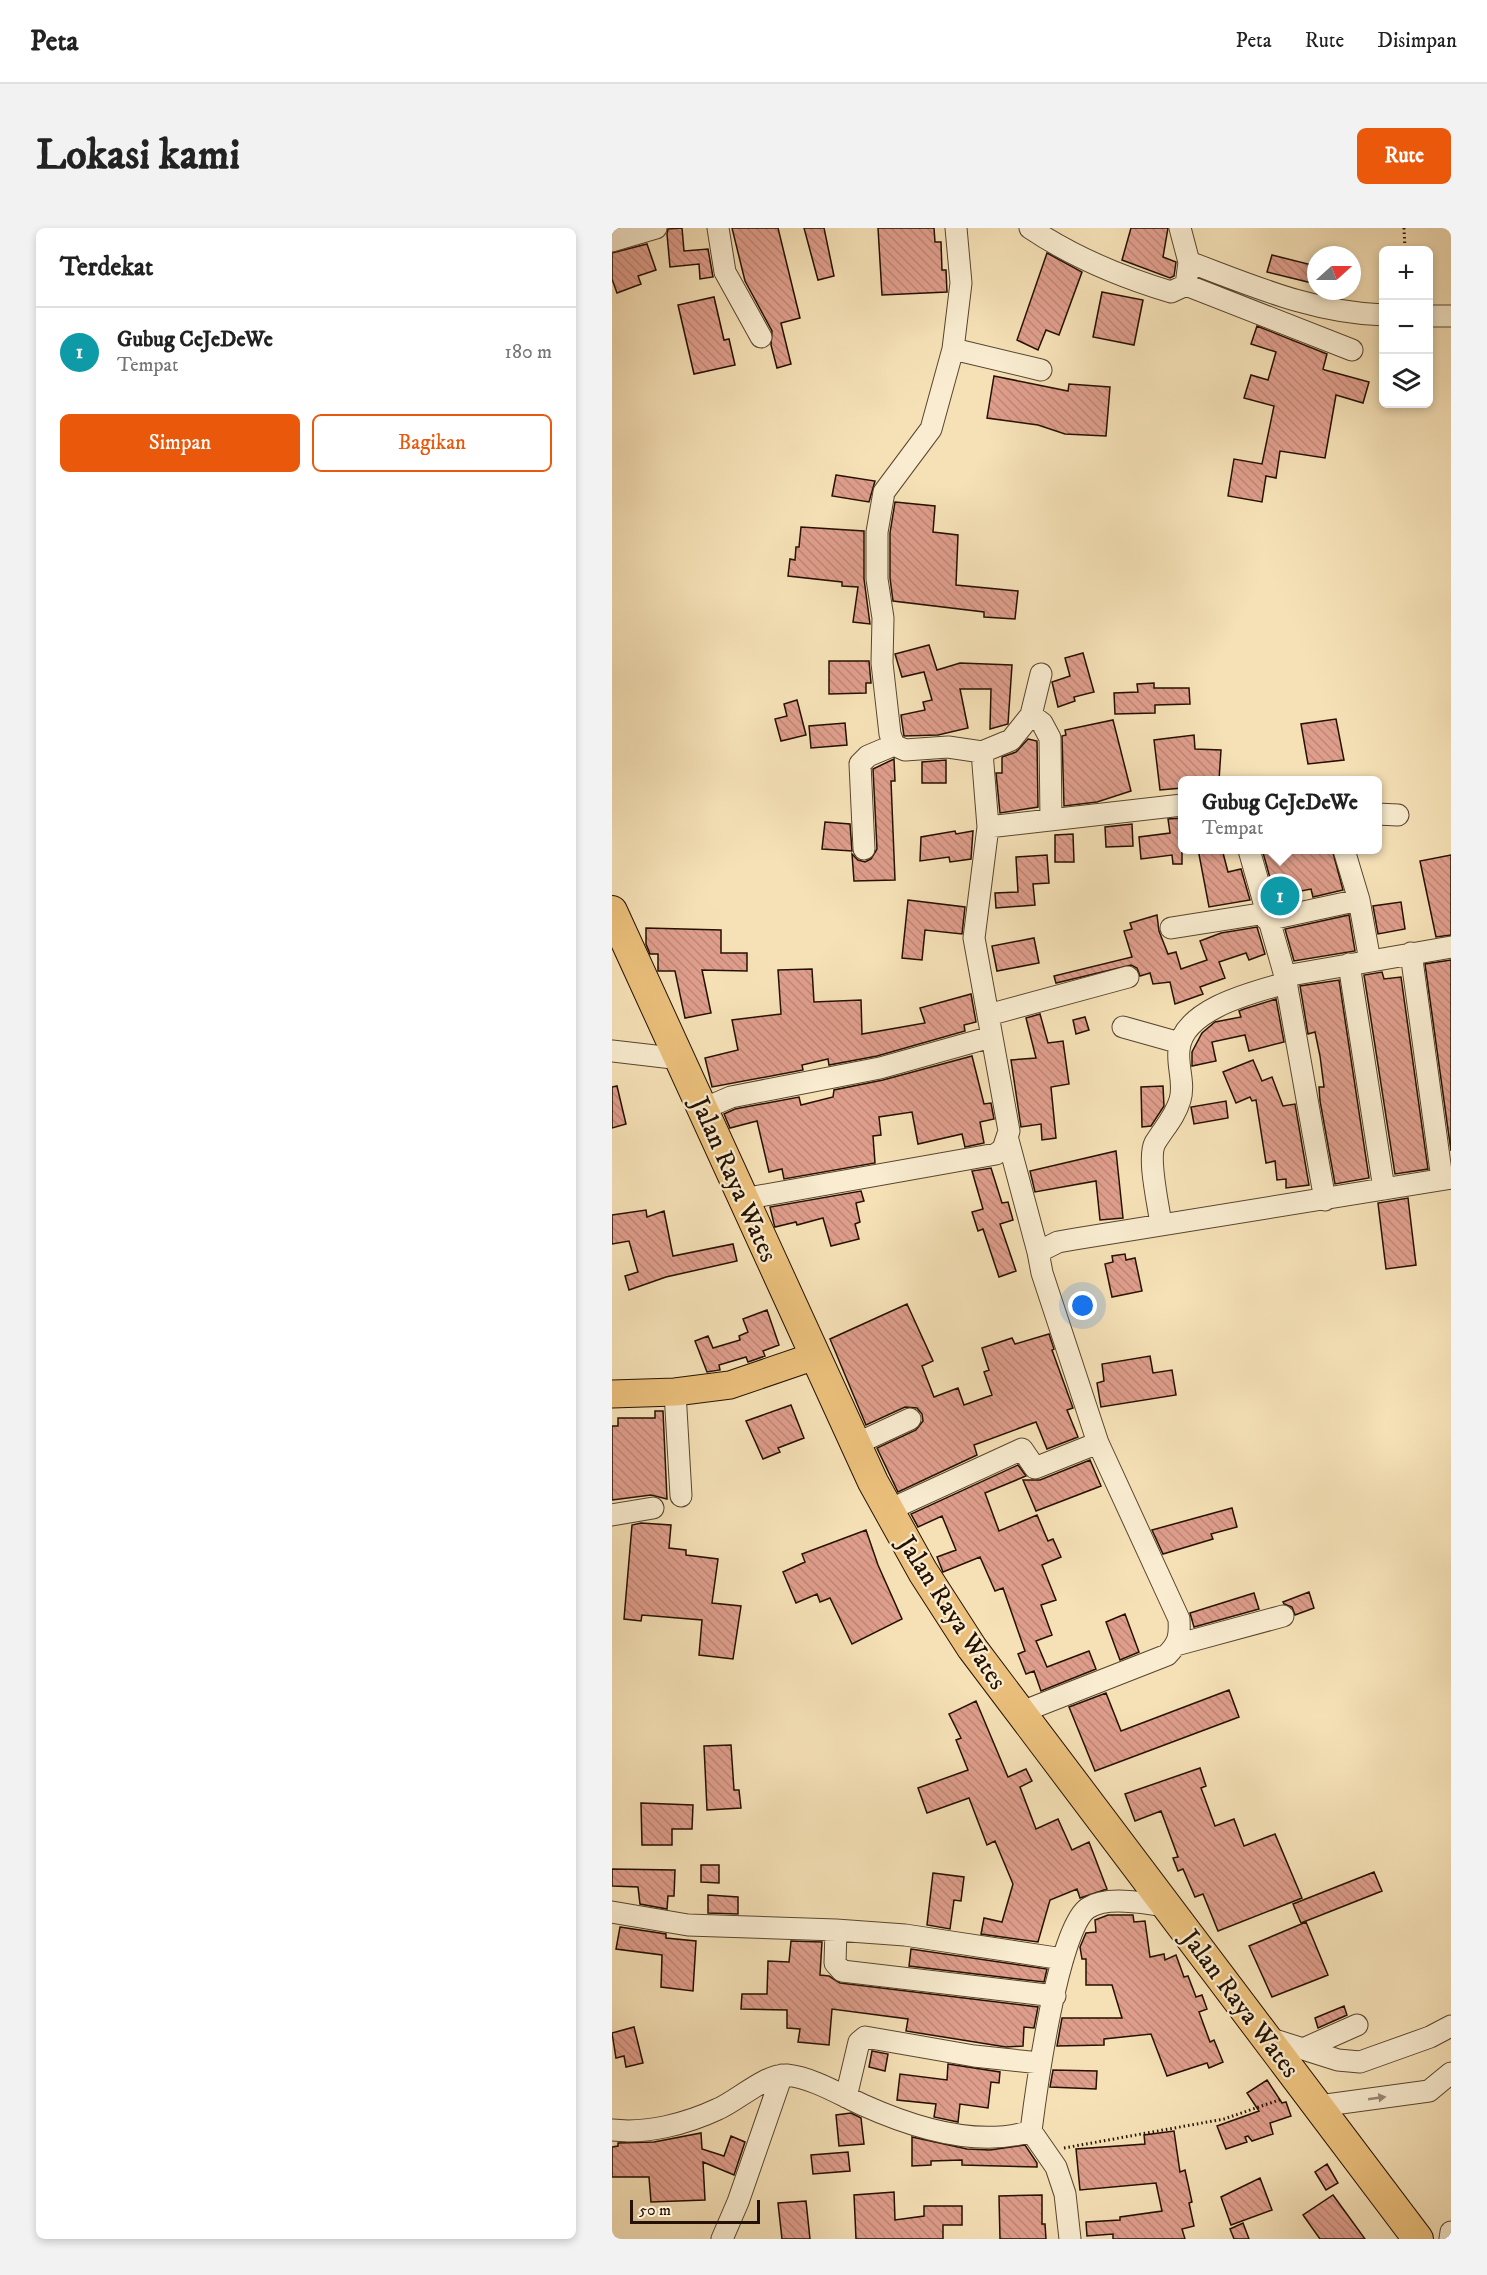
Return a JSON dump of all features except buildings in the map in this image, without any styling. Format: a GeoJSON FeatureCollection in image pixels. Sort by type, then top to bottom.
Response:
{"type":"FeatureCollection","features":[{"type":"Feature","properties":{"kind":"highway","name":"Jalan Raya Wates"},"geometry":{"type":"LineString","coordinates":[[612,911],[856,1444],[923,1572],[972,1648],[1019,1713],[1169,1906],[1312,2097],[1410,2236]]}},
{"type":"Feature","properties":{"kind":"main road"},"geometry":{"type":"LineString","coordinates":[[612,1394],[675,1392],[730,1385],[815,1356]]}},
{"type":"Feature","properties":{"kind":"street"},"geometry":{"type":"LineString","coordinates":[[612,241],[656,228]]}},
{"type":"Feature","properties":{"kind":"street"},"geometry":{"type":"LineString","coordinates":[[718,228],[726,272],[761,337]]}},
{"type":"Feature","properties":{"kind":"street"},"geometry":{"type":"LineString","coordinates":[[956,228],[961,283],[953,349],[931,429],[884,492],[877,532],[877,579],[883,618],[882,663],[890,734],[894,745],[905,750],[948,747],[982,752],[1011,740],[1031,715],[1041,674]]}},
{"type":"Feature","properties":{"kind":"street"},"geometry":{"type":"LineString","coordinates":[[1030,228],[1051,242],[1123,278],[1171,292],[1186,285],[1352,351]]}},
{"type":"Feature","properties":{"kind":"street"},"geometry":{"type":"LineString","coordinates":[[1180,228],[1189,262],[1186,285]]}},
{"type":"Feature","properties":{"kind":"street"},"geometry":{"type":"LineString","coordinates":[[1189,262],[1302,304],[1352,314],[1379,315]]}},
{"type":"Feature","properties":{"kind":"street"},"geometry":{"type":"LineString","coordinates":[[1433,316],[1451,316]]}},
{"type":"Feature","properties":{"kind":"street"},"geometry":{"type":"LineString","coordinates":[[953,349],[1041,370]]}},
{"type":"Feature","properties":{"kind":"street"},"geometry":{"type":"LineString","coordinates":[[1031,715],[1048,730],[1050,738],[1051,820]]}},
{"type":"Feature","properties":{"kind":"street"},"geometry":{"type":"LineString","coordinates":[[864,849],[860,764],[868,756],[894,745]]}},
{"type":"Feature","properties":{"kind":"street"},"geometry":{"type":"LineString","coordinates":[[982,752],[988,827],[974,938],[1009,1131],[1008,1140],[1049,1296],[1098,1443],[1179,1619],[1180,1635],[1176,1645],[1167,1655],[1019,1713]]}},
{"type":"Feature","properties":{"kind":"street"},"geometry":{"type":"LineString","coordinates":[[988,827],[1178,805]]}},
{"type":"Feature","properties":{"kind":"street"},"geometry":{"type":"LineString","coordinates":[[1250,854],[1266,916],[1286,979],[1325,1200]]}},
{"type":"Feature","properties":{"kind":"street"},"geometry":{"type":"LineString","coordinates":[[1345,854],[1359,900],[1370,961]]}},
{"type":"Feature","properties":{"kind":"street"},"geometry":{"type":"LineString","coordinates":[[1171,928],[1266,916],[1359,900]]}},
{"type":"Feature","properties":{"kind":"street"},"geometry":{"type":"LineString","coordinates":[[1161,1225],[1153,1156],[1154,1144],[1174,1116],[1181,1099],[1183,1087],[1180,1043],[1186,1030],[1230,999],[1286,979],[1349,964],[1451,947]]}},
{"type":"Feature","properties":{"kind":"street"},"geometry":{"type":"LineString","coordinates":[[1038,1252],[1058,1242],[1447,1179],[1411,953]]}},
{"type":"Feature","properties":{"kind":"street"},"geometry":{"type":"LineString","coordinates":[[1349,964],[1384,1189]]}},
{"type":"Feature","properties":{"kind":"street"},"geometry":{"type":"LineString","coordinates":[[988,1015],[1128,977]]}},
{"type":"Feature","properties":{"kind":"street"},"geometry":{"type":"LineString","coordinates":[[1123,1027],[1180,1043]]}},
{"type":"Feature","properties":{"kind":"street"},"geometry":{"type":"LineString","coordinates":[[703,1109],[730,1097],[880,1068],[991,1037]]}},
{"type":"Feature","properties":{"kind":"street"},"geometry":{"type":"LineString","coordinates":[[612,1051],[681,1059]]}},
{"type":"Feature","properties":{"kind":"street"},"geometry":{"type":"LineString","coordinates":[[743,1199],[996,1154],[1008,1140]]}},
{"type":"Feature","properties":{"kind":"street"},"geometry":{"type":"LineString","coordinates":[[675,1392],[681,1496]]}},
{"type":"Feature","properties":{"kind":"street"},"geometry":{"type":"LineString","coordinates":[[856,1444],[910,1419]]}},
{"type":"Feature","properties":{"kind":"street"},"geometry":{"type":"LineString","coordinates":[[889,1510],[1022,1449],[1035,1468],[1098,1443]]}},
{"type":"Feature","properties":{"kind":"street"},"geometry":{"type":"LineString","coordinates":[[612,1515],[653,1508]]}},
{"type":"Feature","properties":{"kind":"street"},"geometry":{"type":"LineString","coordinates":[[1176,1645],[1283,1616]]}},
{"type":"Feature","properties":{"kind":"street"},"geometry":{"type":"LineString","coordinates":[[1070,2239],[1065,2194],[1056,2168],[1030,2131],[1040,2063],[1063,1959],[1076,1920],[1096,1904],[1130,1902],[1169,1906]]}},
{"type":"Feature","properties":{"kind":"street"},"geometry":{"type":"LineString","coordinates":[[612,1912],[688,1925],[836,1930],[915,1936],[1063,1959]]}},
{"type":"Feature","properties":{"kind":"street"},"geometry":{"type":"LineString","coordinates":[[836,1930],[835,1963],[842,1971],[1055,1996]]}},
{"type":"Feature","properties":{"kind":"street"},"geometry":{"type":"LineString","coordinates":[[1303,2049],[1357,2025]]}},
{"type":"Feature","properties":{"kind":"street"},"geometry":{"type":"LineString","coordinates":[[1265,2037],[1338,2060],[1360,2062],[1430,2037],[1451,2025]]}},
{"type":"Feature","properties":{"kind":"street"},"geometry":{"type":"LineString","coordinates":[[846,2097],[860,2042],[865,2037],[974,2056],[1040,2063]]}},
{"type":"Feature","properties":{"kind":"street"},"geometry":{"type":"LineString","coordinates":[[1312,2097],[1429,2091],[1451,2073]]}},
{"type":"Feature","properties":{"kind":"street"},"geometry":{"type":"LineString","coordinates":[[612,2130],[652,2129],[692,2119],[718,2109],[769,2079],[782,2075],[810,2082],[907,2124],[935,2132],[1008,2136],[1030,2131]]}},
{"type":"Feature","properties":{"kind":"street"},"geometry":{"type":"LineString","coordinates":[[722,2239],[738,2202],[782,2075]]}},
{"type":"Feature","properties":{"kind":"street"},"geometry":{"type":"LineString","coordinates":[[1450,2239],[1451,2232]]}},
{"type":"Feature","properties":{"kind":"path"},"geometry":{"type":"LineString","coordinates":[[1404,228],[1404,246]]}},
{"type":"Feature","properties":{"kind":"path"},"geometry":{"type":"LineString","coordinates":[[1044,2151],[1224,2120],[1312,2097]]}},
{"type":"Feature","properties":{"kind":"place","name":"Gubug CeJeDeWe"},"geometry":{"type":"Point","coordinates":[1280,896]}}]}
